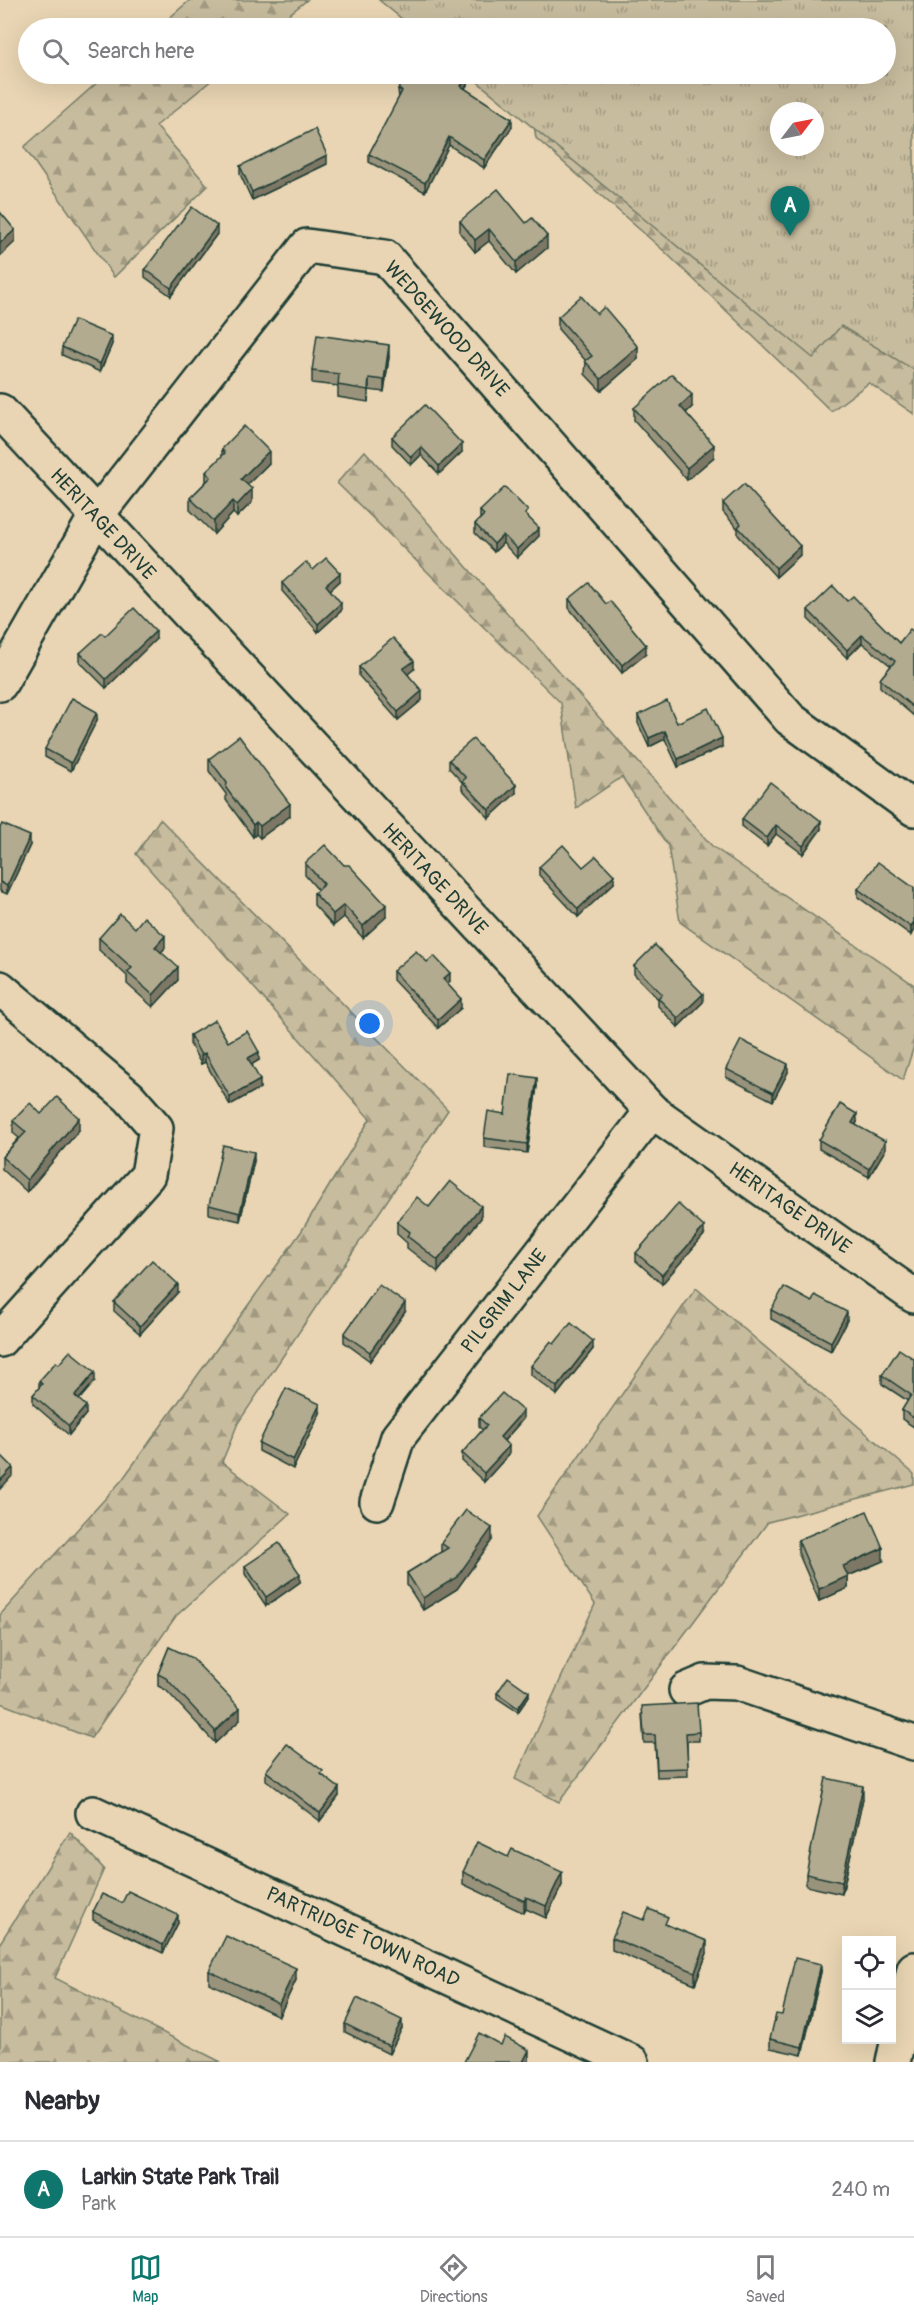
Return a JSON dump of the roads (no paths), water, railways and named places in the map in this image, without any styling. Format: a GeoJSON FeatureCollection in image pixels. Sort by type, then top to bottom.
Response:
{"type":"FeatureCollection","features":[{"type":"Feature","properties":{"kind":"street","name":"WEDGEWOOD DRIVE"},"geometry":{"type":"LineString","coordinates":[[0,684],[96,516],[307,246],[386,257],[790,719],[914,809]]}},
{"type":"Feature","properties":{"kind":"street","name":"HERITAGE DRIVE"},"geometry":{"type":"LineString","coordinates":[[0,411],[652,1111],[914,1296]]}},
{"type":"Feature","properties":{"kind":"street"},"geometry":{"type":"LineString","coordinates":[[0,988],[129,1097],[156,1128],[148,1175],[0,1340]]}},
{"type":"Feature","properties":{"kind":"street","name":"PILGRIM LANE"},"geometry":{"type":"LineString","coordinates":[[377,1502],[398,1437],[652,1111]]}},
{"type":"Feature","properties":{"kind":"street"},"geometry":{"type":"LineString","coordinates":[[686,1690],[705,1682],[737,1683],[914,1743]]}},
{"type":"Feature","properties":{"kind":"street","name":"PARTRIDGE TOWN ROAD"},"geometry":{"type":"LineString","coordinates":[[93,1813],[632,2062]]}},
{"type":"Feature","properties":{"kind":"street"},"geometry":{"type":"LineString","coordinates":[[893,2062],[914,1969]]}},
{"type":"Feature","properties":{"kind":"place","name":"Larkin State Park Trail"},"geometry":{"type":"Point","coordinates":[790,236]}}]}
